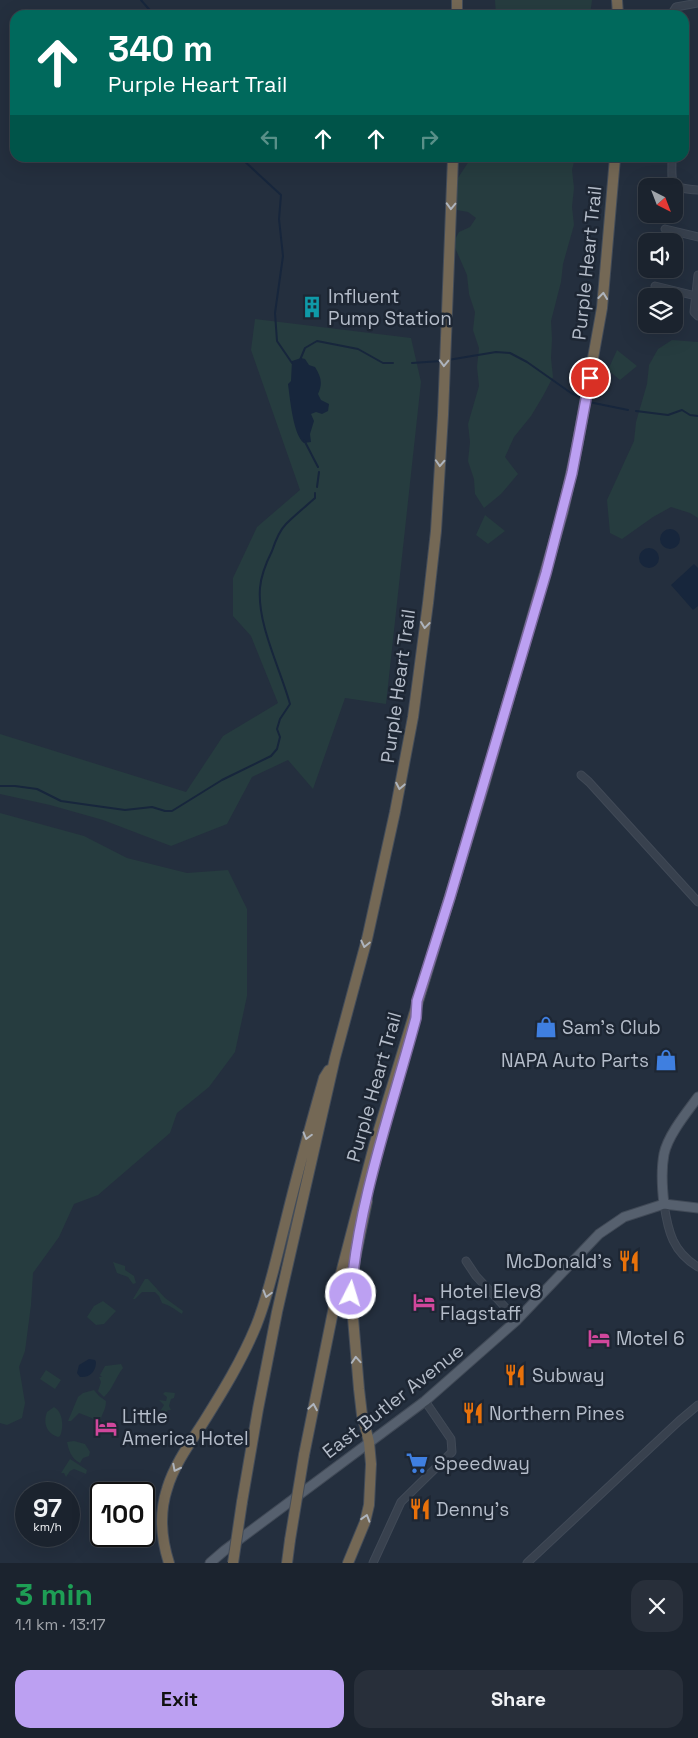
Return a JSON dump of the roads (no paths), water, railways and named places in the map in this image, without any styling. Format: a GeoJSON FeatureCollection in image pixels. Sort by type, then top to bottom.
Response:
{"type":"FeatureCollection","features":[{"type":"Feature","properties":{"kind":"highway","name":"Purple Heart Trail"},"geometry":{"type":"LineString","coordinates":[[233,1563],[258,1408],[277,1312],[335,1058],[367,939],[408,748],[429,594],[436,522],[443,415],[452,162]]}},
{"type":"Feature","properties":{"kind":"highway","name":"Purple Heart Trail"},"geometry":{"type":"LineString","coordinates":[[287,1563],[304,1455],[340,1277],[374,1146],[534,615],[572,473],[596,344],[610,230],[615,162]]}},
{"type":"Feature","properties":{"kind":"highway"},"geometry":{"type":"LineString","coordinates":[[348,1563],[365,1522],[369,1506],[371,1464],[358,1381],[351,1294],[352,1278],[365,1209],[416,1018],[417,1001]]}},
{"type":"Feature","properties":{"kind":"highway"},"geometry":{"type":"LineString","coordinates":[[169,1563],[164,1545],[162,1519],[162,1507],[167,1487],[177,1465],[232,1377],[256,1325],[273,1274],[302,1155],[324,1078],[335,1058]]}},
{"type":"Feature","properties":{"kind":"main road"},"geometry":{"type":"LineString","coordinates":[[698,1097],[671,1137],[665,1152],[662,1175],[664,1204],[698,1208]]}},
{"type":"Feature","properties":{"kind":"main road","name":"East Butler Avenue"},"geometry":{"type":"LineString","coordinates":[[210,1563],[368,1442],[425,1401],[517,1320],[599,1234],[624,1217],[664,1204]]}},
{"type":"Feature","properties":{"kind":"street"},"geometry":{"type":"LineString","coordinates":[[674,10],[676,7],[698,3]]}},
{"type":"Feature","properties":{"kind":"street"},"geometry":{"type":"LineString","coordinates":[[672,162],[672,181],[674,185],[680,189],[698,190]]}},
{"type":"Feature","properties":{"kind":"street"},"geometry":{"type":"LineString","coordinates":[[665,229],[698,236]]}},
{"type":"Feature","properties":{"kind":"street"},"geometry":{"type":"LineString","coordinates":[[696,314],[698,275]]}},
{"type":"Feature","properties":{"kind":"street"},"geometry":{"type":"LineString","coordinates":[[655,286],[696,296]]}},
{"type":"Feature","properties":{"kind":"street"},"geometry":{"type":"LineString","coordinates":[[581,775],[698,902]]}},
{"type":"Feature","properties":{"kind":"street"},"geometry":{"type":"LineString","coordinates":[[664,1204],[668,1229],[675,1245],[683,1256],[698,1268]]}},
{"type":"Feature","properties":{"kind":"street"},"geometry":{"type":"LineString","coordinates":[[466,1261],[476,1276],[517,1320]]}},
{"type":"Feature","properties":{"kind":"street"},"geometry":{"type":"LineString","coordinates":[[373,1563],[400,1502],[452,1452],[451,1439],[425,1401]]}},
{"type":"Feature","properties":{"kind":"street"},"geometry":{"type":"LineString","coordinates":[[527,1563],[698,1405]]}},
{"type":"Feature","properties":{"kind":"water"},"geometry":{"type":"Polygon","coordinates":[[[301,358],[305,359],[309,365],[315,367],[321,380],[318,394],[321,400],[329,404],[328,411],[322,414],[316,412],[311,414],[314,421],[310,434],[311,442],[304,443],[300,439],[295,425],[288,384],[291,381],[292,361],[301,358]]]}},
{"type":"Feature","properties":{"kind":"water"},"geometry":{"type":"Polygon","coordinates":[[[670,529],[677,532],[680,539],[677,546],[670,549],[663,546],[660,539],[663,532],[670,529]]]}},
{"type":"Feature","properties":{"kind":"water"},"geometry":{"type":"Polygon","coordinates":[[[649,548],[656,551],[659,558],[656,565],[649,568],[642,565],[639,558],[642,551],[649,548]]]}},
{"type":"Feature","properties":{"kind":"water"},"geometry":{"type":"Polygon","coordinates":[[[694,564],[698,568],[698,606],[693,610],[671,585],[694,564]]]}},
{"type":"Feature","properties":{"kind":"water"},"geometry":{"type":"Polygon","coordinates":[[[89,1359],[96,1362],[94,1371],[87,1376],[80,1377],[77,1373],[79,1365],[89,1359]]]}},
{"type":"Feature","properties":{"kind":"waterway"},"geometry":{"type":"LineString","coordinates":[[141,0],[150,10]]}},
{"type":"Feature","properties":{"kind":"waterway"},"geometry":{"type":"LineString","coordinates":[[245,162],[281,195],[279,219],[283,256],[275,313],[277,341],[292,363]]}},
{"type":"Feature","properties":{"kind":"waterway"},"geometry":{"type":"LineString","coordinates":[[300,360],[305,348],[317,341],[358,349],[383,363],[393,363]]}},
{"type":"Feature","properties":{"kind":"waterway"},"geometry":{"type":"LineString","coordinates":[[448,360],[496,352],[510,353],[527,362],[571,393],[582,398]]}},
{"type":"Feature","properties":{"kind":"waterway"},"geometry":{"type":"LineString","coordinates":[[412,363],[441,361]]}},
{"type":"Feature","properties":{"kind":"waterway"},"geometry":{"type":"LineString","coordinates":[[589,402],[628,410]]}},
{"type":"Feature","properties":{"kind":"waterway"},"geometry":{"type":"LineString","coordinates":[[636,411],[668,415],[682,410],[690,415],[698,416]]}},
{"type":"Feature","properties":{"kind":"waterway"},"geometry":{"type":"LineString","coordinates":[[304,440],[318,467]]}},
{"type":"Feature","properties":{"kind":"waterway"},"geometry":{"type":"LineString","coordinates":[[317,487],[319,472]]}},
{"type":"Feature","properties":{"kind":"waterway"},"geometry":{"type":"LineString","coordinates":[[0,786],[37,789],[61,801],[125,810],[152,807],[172,811],[222,780],[271,756],[277,749],[280,737],[277,729],[280,719],[290,704],[262,616],[260,588],[266,565],[281,530],[315,498],[315,493]]}},
{"type":"Feature","properties":{"kind":"place","name":"Influent Pump Station"},"geometry":{"type":"Point","coordinates":[312,307]}},
{"type":"Feature","properties":{"kind":"place","name":"Sam's Club"},"geometry":{"type":"Point","coordinates":[546,1027]}},
{"type":"Feature","properties":{"kind":"place","name":"NAPA Auto Parts"},"geometry":{"type":"Point","coordinates":[666,1060]}},
{"type":"Feature","properties":{"kind":"place","name":"McDonald's"},"geometry":{"type":"Point","coordinates":[629,1261]}},
{"type":"Feature","properties":{"kind":"place","name":"Hotel Elev8 Flagstaff"},"geometry":{"type":"Point","coordinates":[424,1302]}},
{"type":"Feature","properties":{"kind":"place","name":"Motel 6"},"geometry":{"type":"Point","coordinates":[599,1338]}},
{"type":"Feature","properties":{"kind":"place","name":"Subway"},"geometry":{"type":"Point","coordinates":[515,1375]}},
{"type":"Feature","properties":{"kind":"place","name":"Northern Pines"},"geometry":{"type":"Point","coordinates":[473,1413]}},
{"type":"Feature","properties":{"kind":"place","name":"Little America Hotel"},"geometry":{"type":"Point","coordinates":[106,1427]}},
{"type":"Feature","properties":{"kind":"place","name":"Speedway"},"geometry":{"type":"Point","coordinates":[417,1463]}},
{"type":"Feature","properties":{"kind":"place","name":"Denny's"},"geometry":{"type":"Point","coordinates":[420,1509]}}]}
